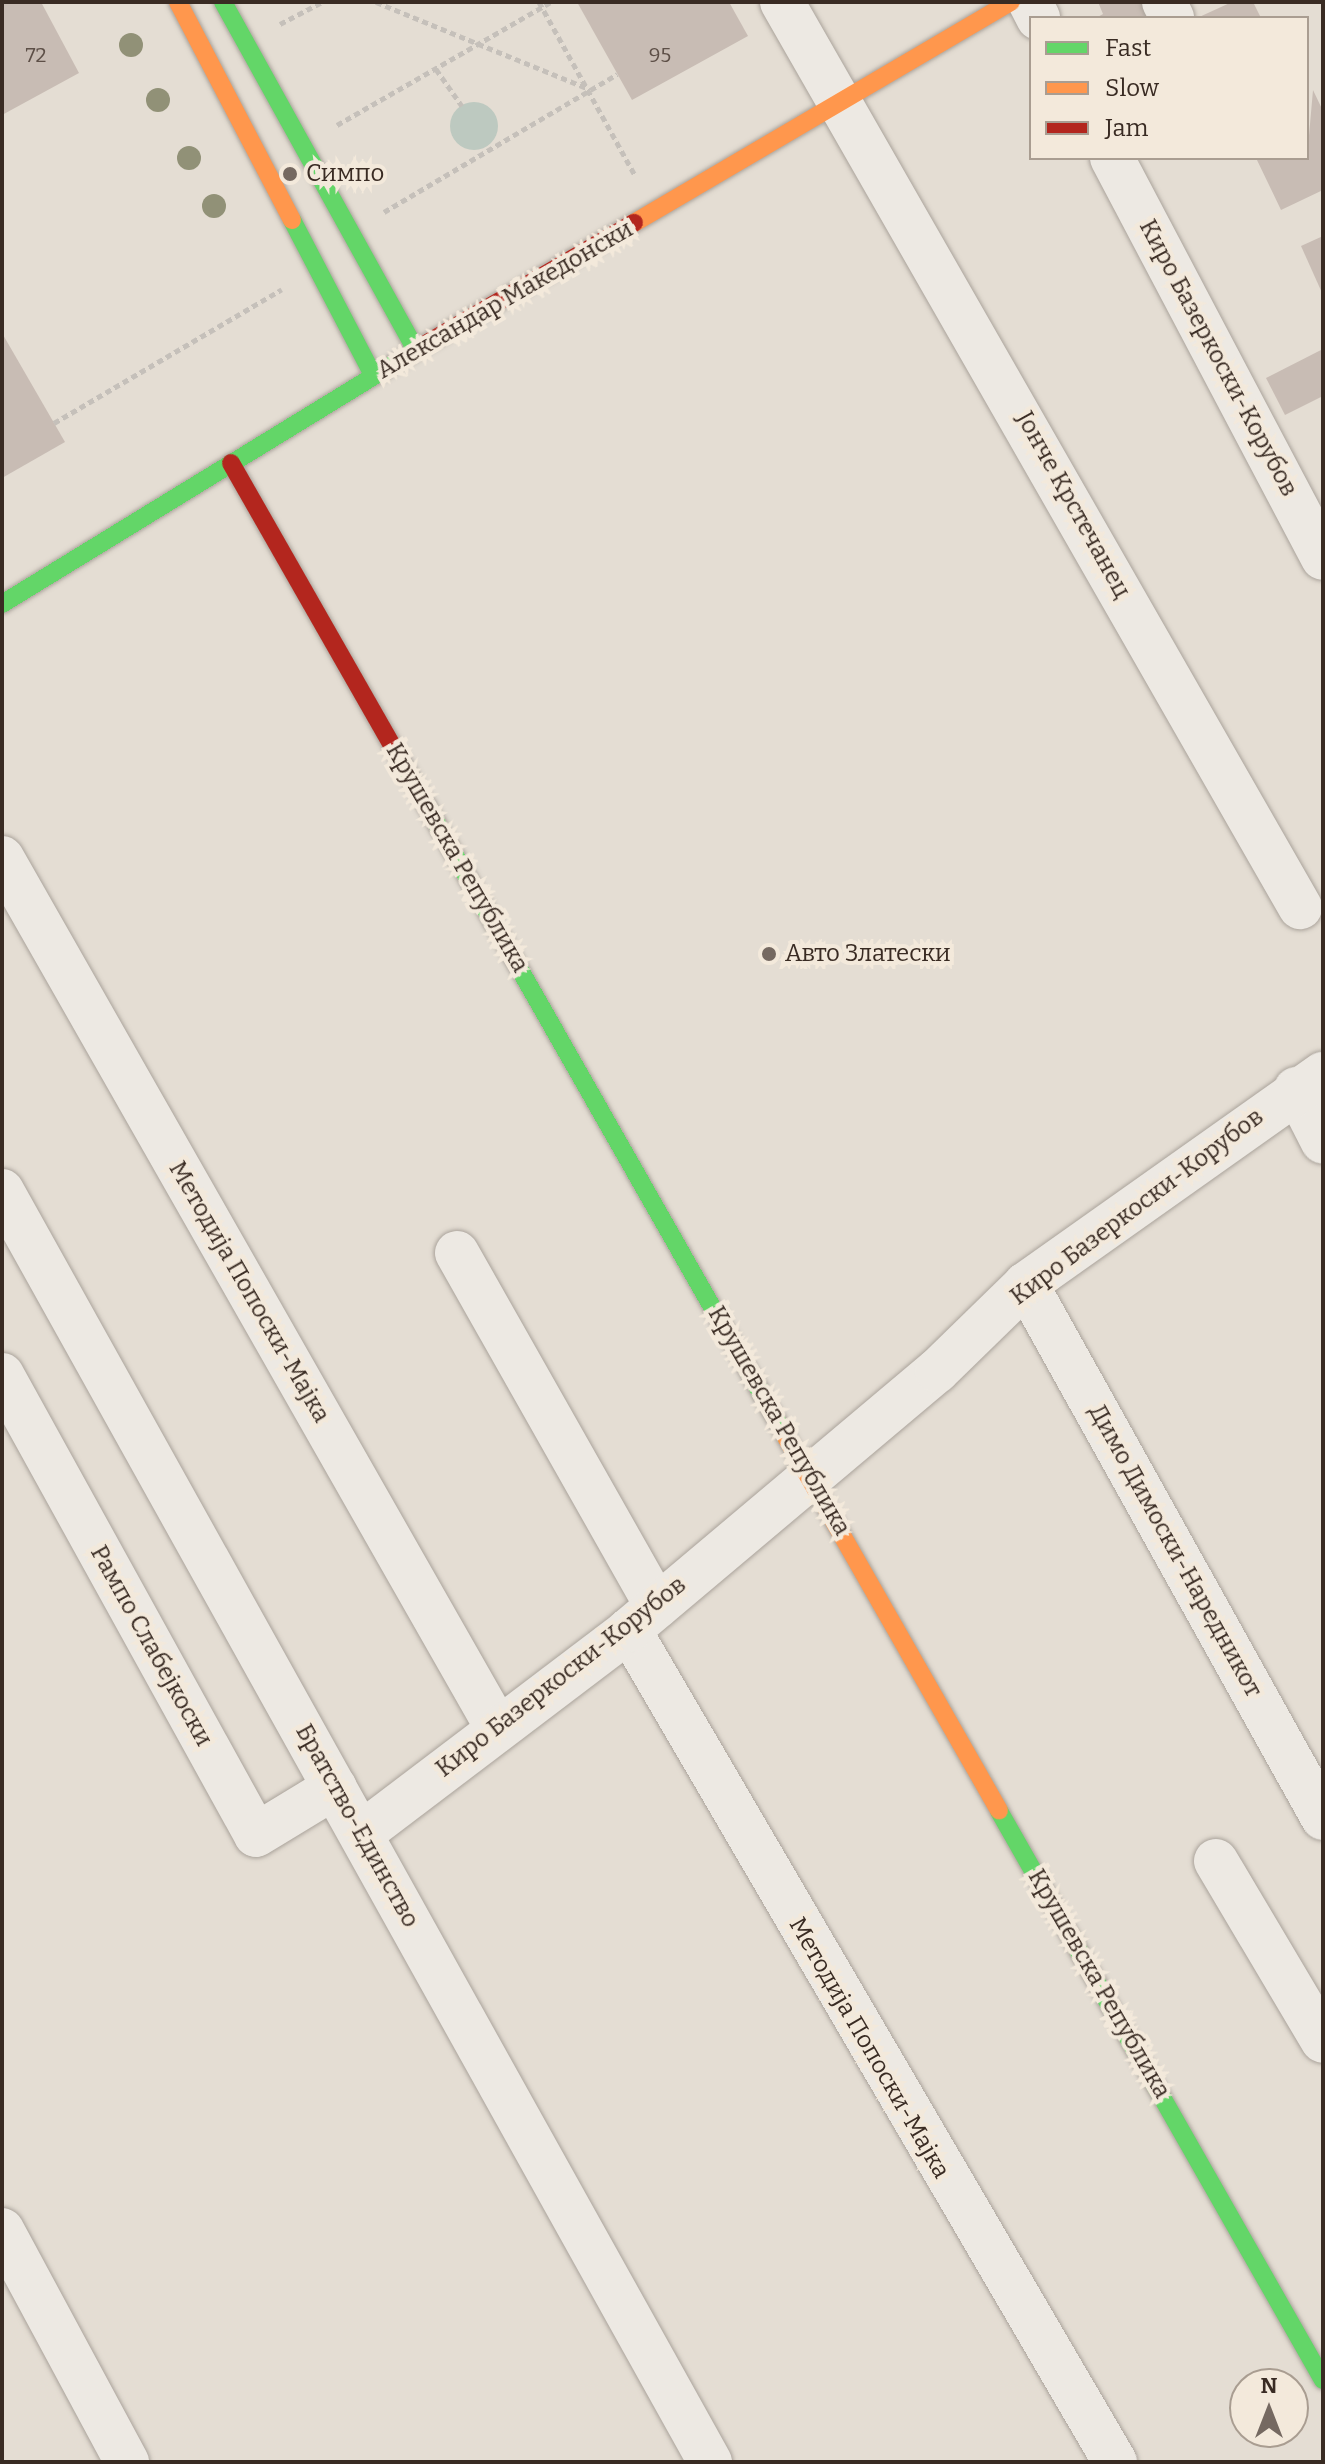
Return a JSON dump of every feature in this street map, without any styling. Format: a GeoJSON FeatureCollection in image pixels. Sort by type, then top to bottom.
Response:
{"type":"FeatureCollection","features":[{"type":"Feature","properties":{"kind":"street"},"geometry":{"type":"LineString","coordinates":[[178,2],[373,375]]}},
{"type":"Feature","properties":{"kind":"street"},"geometry":{"type":"LineString","coordinates":[[223,2],[416,350]]}},
{"type":"Feature","properties":{"kind":"street","name":"Јонче Крстечанец"},"geometry":{"type":"LineString","coordinates":[[782,2],[845,103],[1300,907]]}},
{"type":"Feature","properties":{"kind":"street","name":"Александар Македонски"},"geometry":{"type":"LineString","coordinates":[[2,604],[373,375],[845,103],[1011,2]]}},
{"type":"Feature","properties":{"kind":"street","name":"Киро Базеркоски-Корубов"},"geometry":{"type":"LineString","coordinates":[[1113,160],[1323,558]]}},
{"type":"Feature","properties":{"kind":"street","name":"Крушевска Република"},"geometry":{"type":"LineString","coordinates":[[231,463],[1323,2380]]}},
{"type":"Feature","properties":{"kind":"street","name":"Методија Попоски-Мајка"},"geometry":{"type":"LineString","coordinates":[[2,858],[496,1726]]}},
{"type":"Feature","properties":{"kind":"street"},"geometry":{"type":"LineString","coordinates":[[1309,1082],[1323,1142]]}},
{"type":"Feature","properties":{"kind":"street","name":"Киро Базеркоски-Корубов"},"geometry":{"type":"LineString","coordinates":[[362,1833],[496,1726],[643,1618],[809,1474],[937,1371],[1026,1284],[1309,1082]]}},
{"type":"Feature","properties":{"kind":"street","name":"Братство-Единство"},"geometry":{"type":"LineString","coordinates":[[2,1191],[710,2462]]}},
{"type":"Feature","properties":{"kind":"street","name":"Методија Попоски-Мајка"},"geometry":{"type":"LineString","coordinates":[[457,1253],[643,1618],[1115,2462]]}},
{"type":"Feature","properties":{"kind":"street","name":"Димо Димоски-Наредникот"},"geometry":{"type":"LineString","coordinates":[[1026,1284],[1323,1818]]}},
{"type":"Feature","properties":{"kind":"street","name":"Рампо Слабејкоски"},"geometry":{"type":"LineString","coordinates":[[2,1375],[256,1835],[335,1787]]}},
{"type":"Feature","properties":{"kind":"street"},"geometry":{"type":"LineString","coordinates":[[1216,1861],[1323,2041]]}},
{"type":"Feature","properties":{"kind":"street"},"geometry":{"type":"LineString","coordinates":[[2,2230],[127,2462]]}},
{"type":"Feature","properties":{"kind":"path"},"geometry":{"type":"LineString","coordinates":[[264,33],[322,2]]}},
{"type":"Feature","properties":{"kind":"path"},"geometry":{"type":"LineString","coordinates":[[376,2],[590,90]]}},
{"type":"Feature","properties":{"kind":"path"},"geometry":{"type":"LineString","coordinates":[[332,128],[551,2]]}},
{"type":"Feature","properties":{"kind":"path"},"geometry":{"type":"LineString","coordinates":[[541,5],[635,175]]}},
{"type":"Feature","properties":{"kind":"path"},"geometry":{"type":"LineString","coordinates":[[436,69],[462,106]]}},
{"type":"Feature","properties":{"kind":"shaded area"},"geometry":{"type":"Polygon","coordinates":[[[474,102],[491,109],[498,126],[491,143],[474,150],[457,143],[450,126],[457,109],[474,102]]]}},
{"type":"Feature","properties":{"kind":"building"},"geometry":{"type":"Polygon","coordinates":[[[2,2],[41,2],[79,73],[2,115],[2,2]]]}},
{"type":"Feature","properties":{"kind":"building"},"geometry":{"type":"Polygon","coordinates":[[[577,2],[729,2],[748,36],[632,100],[577,2]]]}},
{"type":"Feature","properties":{"kind":"building"},"geometry":{"type":"Polygon","coordinates":[[[1098,2],[1148,2],[1156,16],[1100,16],[1103,14],[1098,2]]]}},
{"type":"Feature","properties":{"kind":"building"},"geometry":{"type":"Polygon","coordinates":[[[1232,2],[1253,2],[1260,16],[1201,16],[1232,2]]]}},
{"type":"Feature","properties":{"kind":"building"},"geometry":{"type":"Polygon","coordinates":[[[1313,90],[1323,111],[1323,190],[1281,210],[1257,160],[1309,160],[1313,90]]]}},
{"type":"Feature","properties":{"kind":"building"},"geometry":{"type":"Polygon","coordinates":[[[1323,236],[1323,295],[1301,246],[1323,236]]]}},
{"type":"Feature","properties":{"kind":"building"},"geometry":{"type":"Polygon","coordinates":[[[2,333],[65,442],[2,478],[2,333]]]}},
{"type":"Feature","properties":{"kind":"building"},"geometry":{"type":"Polygon","coordinates":[[[1321,350],[1323,396],[1285,415],[1266,378],[1321,350]]]}},
{"type":"Feature","properties":{"kind":"traffic: fast"},"geometry":{"type":"LineString","coordinates":[[223,2],[416,350]]}},
{"type":"Feature","properties":{"kind":"traffic: fast"},"geometry":{"type":"LineString","coordinates":[[292,220],[373,375]]}},
{"type":"Feature","properties":{"kind":"traffic: fast"},"geometry":{"type":"LineString","coordinates":[[2,604],[424,345]]}},
{"type":"Feature","properties":{"kind":"traffic: fast"},"geometry":{"type":"LineString","coordinates":[[392,745],[786,1437]]}},
{"type":"Feature","properties":{"kind":"traffic: fast"},"geometry":{"type":"LineString","coordinates":[[999,1811],[1323,2380]]}},
{"type":"Feature","properties":{"kind":"traffic: slow"},"geometry":{"type":"LineString","coordinates":[[178,2],[292,220]]}},
{"type":"Feature","properties":{"kind":"traffic: slow"},"geometry":{"type":"LineString","coordinates":[[634,223],[1011,2]]}},
{"type":"Feature","properties":{"kind":"traffic: slow"},"geometry":{"type":"LineString","coordinates":[[786,1437],[999,1811]]}},
{"type":"Feature","properties":{"kind":"traffic: jam"},"geometry":{"type":"LineString","coordinates":[[424,345],[634,223]]}},
{"type":"Feature","properties":{"kind":"traffic: jam"},"geometry":{"type":"LineString","coordinates":[[231,463],[392,745]]}},
{"type":"Feature","properties":{"kind":"place","name":"Симпо"},"geometry":{"type":"Point","coordinates":[290,174]}},
{"type":"Feature","properties":{"kind":"place","name":"Авто Златески"},"geometry":{"type":"Point","coordinates":[769,954]}}]}
